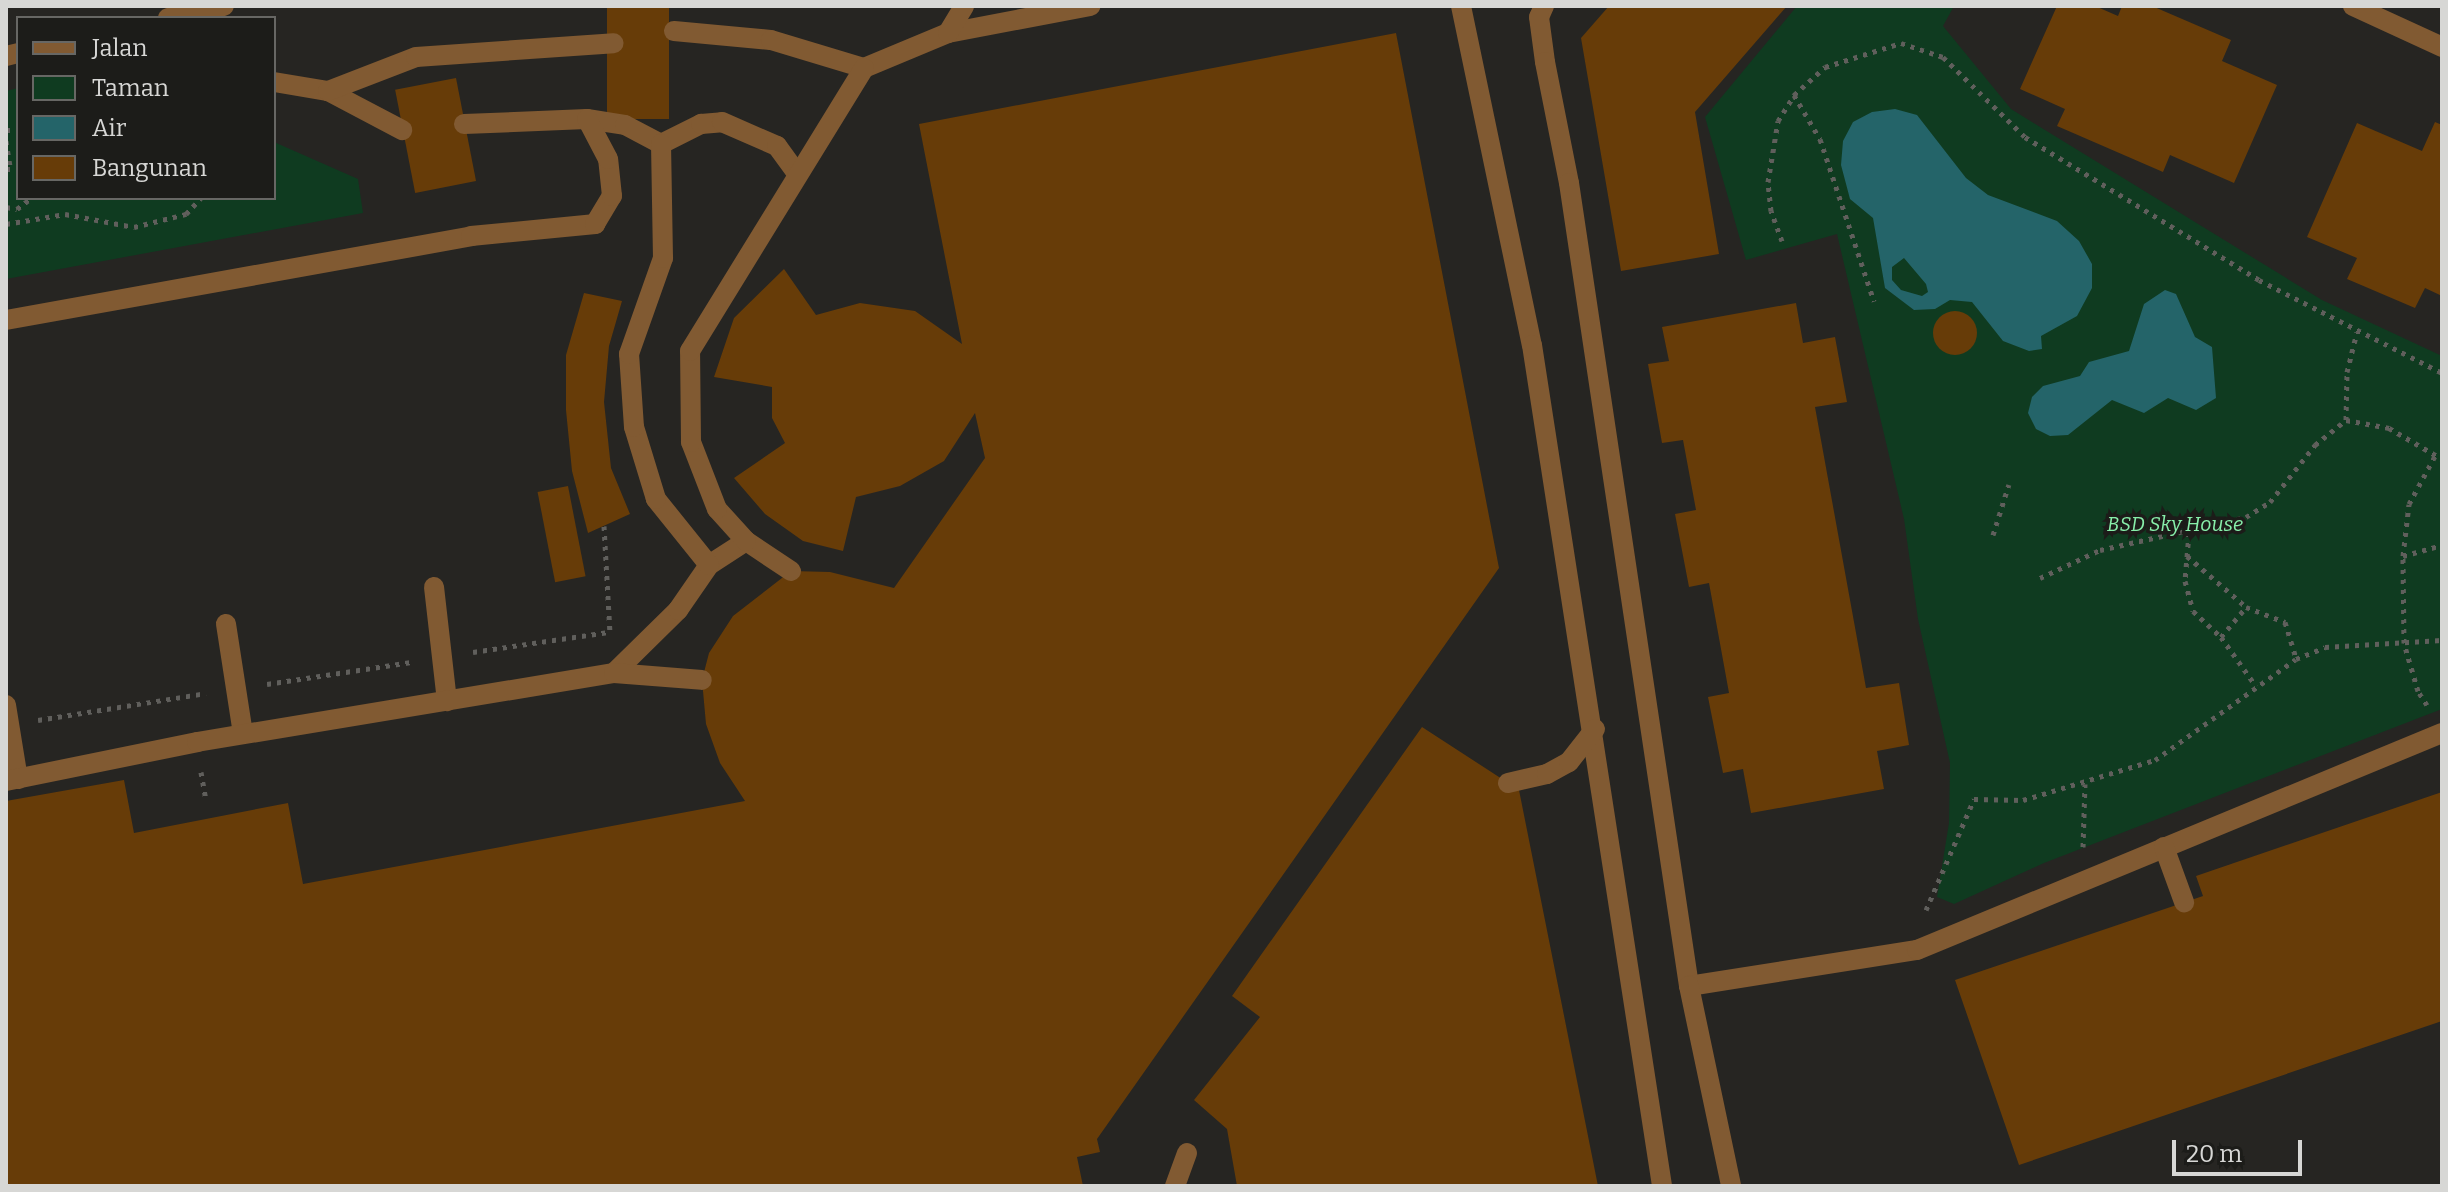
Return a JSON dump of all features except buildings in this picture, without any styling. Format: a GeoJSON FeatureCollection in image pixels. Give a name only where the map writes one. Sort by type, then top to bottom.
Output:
{"type":"FeatureCollection","features":[{"type":"Feature","properties":{"kind":"street"},"geometry":{"type":"LineString","coordinates":[[177,16],[224,6]]}},
{"type":"Feature","properties":{"kind":"street"},"geometry":{"type":"LineString","coordinates":[[948,33],[964,6]]}},
{"type":"Feature","properties":{"kind":"street"},"geometry":{"type":"LineString","coordinates":[[791,571],[746,541],[717,509],[691,442],[690,351],[796,172],[864,68],[948,33],[1090,6]]}},
{"type":"Feature","properties":{"kind":"street"},"geometry":{"type":"LineString","coordinates":[[1461,6],[1532,345],[1595,729],[1662,1186]]}},
{"type":"Feature","properties":{"kind":"street"},"geometry":{"type":"LineString","coordinates":[[1544,6],[1539,17],[1545,62],[1569,183],[1689,986],[1731,1186]]}},
{"type":"Feature","properties":{"kind":"street"},"geometry":{"type":"LineString","coordinates":[[2353,6],[2442,47]]}},
{"type":"Feature","properties":{"kind":"street"},"geometry":{"type":"LineString","coordinates":[[674,31],[771,40],[864,68]]}},
{"type":"Feature","properties":{"kind":"street"},"geometry":{"type":"LineString","coordinates":[[328,91],[416,57],[614,43]]}},
{"type":"Feature","properties":{"kind":"street"},"geometry":{"type":"LineString","coordinates":[[276,82],[328,91],[402,130]]}},
{"type":"Feature","properties":{"kind":"street"},"geometry":{"type":"LineString","coordinates":[[464,124],[587,119],[625,125],[661,144]]}},
{"type":"Feature","properties":{"kind":"street"},"geometry":{"type":"LineString","coordinates":[[6,320],[471,236],[595,224],[612,196],[608,159],[587,119]]}},
{"type":"Feature","properties":{"kind":"street"},"geometry":{"type":"LineString","coordinates":[[661,144],[701,124],[722,122],[777,146],[796,172]]}},
{"type":"Feature","properties":{"kind":"street"},"geometry":{"type":"LineString","coordinates":[[661,144],[663,258],[629,354],[634,427],[656,499],[709,565]]}},
{"type":"Feature","properties":{"kind":"street"},"geometry":{"type":"LineString","coordinates":[[614,673],[678,610],[709,565],[746,541]]}},
{"type":"Feature","properties":{"kind":"street"},"geometry":{"type":"LineString","coordinates":[[434,587],[447,701]]}},
{"type":"Feature","properties":{"kind":"street"},"geometry":{"type":"LineString","coordinates":[[226,624],[243,734]]}},
{"type":"Feature","properties":{"kind":"street"},"geometry":{"type":"LineString","coordinates":[[7,715],[12,780],[243,734],[614,673],[702,680]]}},
{"type":"Feature","properties":{"kind":"street"},"geometry":{"type":"LineString","coordinates":[[1508,783],[1547,774],[1569,762],[1595,729]]}},
{"type":"Feature","properties":{"kind":"street"},"geometry":{"type":"LineString","coordinates":[[1689,986],[1917,950],[2442,733]]}},
{"type":"Feature","properties":{"kind":"street"},"geometry":{"type":"LineString","coordinates":[[2164,847],[2184,902]]}},
{"type":"Feature","properties":{"kind":"street"},"geometry":{"type":"LineString","coordinates":[[1175,1186],[1187,1153]]}},
{"type":"Feature","properties":{"kind":"path"},"geometry":{"type":"LineString","coordinates":[[1782,241],[1771,211],[1769,155],[1778,121],[1794,95],[1825,67],[1864,51],[1901,43],[1943,57],[2025,137],[2259,280],[2442,373]]}},
{"type":"Feature","properties":{"kind":"path"},"geometry":{"type":"LineString","coordinates":[[1794,95],[1820,139],[1874,301]]}},
{"type":"Feature","properties":{"kind":"path"},"geometry":{"type":"LineString","coordinates":[[6,141],[8,168]]}},
{"type":"Feature","properties":{"kind":"path"},"geometry":{"type":"LineString","coordinates":[[6,207],[17,209],[28,200]]}},
{"type":"Feature","properties":{"kind":"path"},"geometry":{"type":"LineString","coordinates":[[6,224],[86,214],[107,224],[134,227],[186,214],[199,200]]}},
{"type":"Feature","properties":{"kind":"path"},"geometry":{"type":"LineString","coordinates":[[17,209],[19,221]]}},
{"type":"Feature","properties":{"kind":"path"},"geometry":{"type":"LineString","coordinates":[[2346,420],[2347,372],[2357,332]]}},
{"type":"Feature","properties":{"kind":"path"},"geometry":{"type":"LineString","coordinates":[[2040,578],[2100,550],[2189,533],[2246,517],[2270,502],[2315,445],[2346,420],[2389,428],[2442,459]]}},
{"type":"Feature","properties":{"kind":"path"},"geometry":{"type":"LineString","coordinates":[[2434,713],[2418,691],[2404,643],[2403,556],[2409,504],[2436,454]]}},
{"type":"Feature","properties":{"kind":"path"},"geometry":{"type":"LineString","coordinates":[[1993,535],[2009,484]]}},
{"type":"Feature","properties":{"kind":"path"},"geometry":{"type":"LineString","coordinates":[[604,526],[614,673]]}},
{"type":"Feature","properties":{"kind":"path"},"geometry":{"type":"LineString","coordinates":[[2189,533],[2185,581],[2193,611],[2221,637],[2256,686]]}},
{"type":"Feature","properties":{"kind":"path"},"geometry":{"type":"LineString","coordinates":[[2403,556],[2442,545]]}},
{"type":"Feature","properties":{"kind":"path"},"geometry":{"type":"LineString","coordinates":[[2187,556],[2246,607],[2285,622],[2296,659]]}},
{"type":"Feature","properties":{"kind":"path"},"geometry":{"type":"LineString","coordinates":[[2221,637],[2246,607]]}},
{"type":"Feature","properties":{"kind":"path"},"geometry":{"type":"LineString","coordinates":[[7,715],[236,689],[610,632]]}},
{"type":"Feature","properties":{"kind":"path"},"geometry":{"type":"LineString","coordinates":[[1917,950],[1929,895],[1974,799],[2023,800],[2085,784],[2155,760],[2296,659],[2349,642],[2442,640]]}},
{"type":"Feature","properties":{"kind":"path"},"geometry":{"type":"LineString","coordinates":[[2082,882],[2085,784]]}},
{"type":"Feature","properties":{"kind":"green space","name":"BSD Sky House"},"geometry":{"type":"Polygon","coordinates":[[[1797,6],[1954,6],[1943,26],[2011,109],[2322,300],[2442,356],[2442,709],[2044,863],[1954,904],[1937,897],[1949,823],[1950,763],[1918,619],[1904,519],[1837,234],[1746,260],[1705,117],[1797,6]]]}},
{"type":"Feature","properties":{"kind":"green space"},"geometry":{"type":"Polygon","coordinates":[[[16,88],[16,200],[276,200],[276,143],[358,179],[363,213],[6,279],[6,91],[16,88]]]}},
{"type":"Feature","properties":{"kind":"water"},"geometry":{"type":"Polygon","coordinates":[[[1895,109],[1917,115],[1966,178],[1988,195],[2057,221],[2079,241],[2092,264],[2092,288],[2077,316],[2041,336],[2042,349],[2029,351],[2003,341],[1972,302],[1950,300],[1935,309],[1914,310],[1885,288],[1873,218],[1850,199],[1841,165],[1843,141],[1853,122],[1872,112],[1895,109]],[[1904,258],[1892,267],[1892,280],[1901,290],[1922,296],[1928,292],[1926,284],[1904,258]]]}},
{"type":"Feature","properties":{"kind":"water"},"geometry":{"type":"Polygon","coordinates":[[[2165,290],[2176,294],[2195,337],[2212,347],[2216,398],[2196,410],[2168,398],[2144,413],[2112,400],[2068,435],[2050,436],[2036,429],[2028,413],[2032,397],[2043,386],[2080,376],[2089,362],[2129,351],[2144,304],[2165,290]]]}}]}
